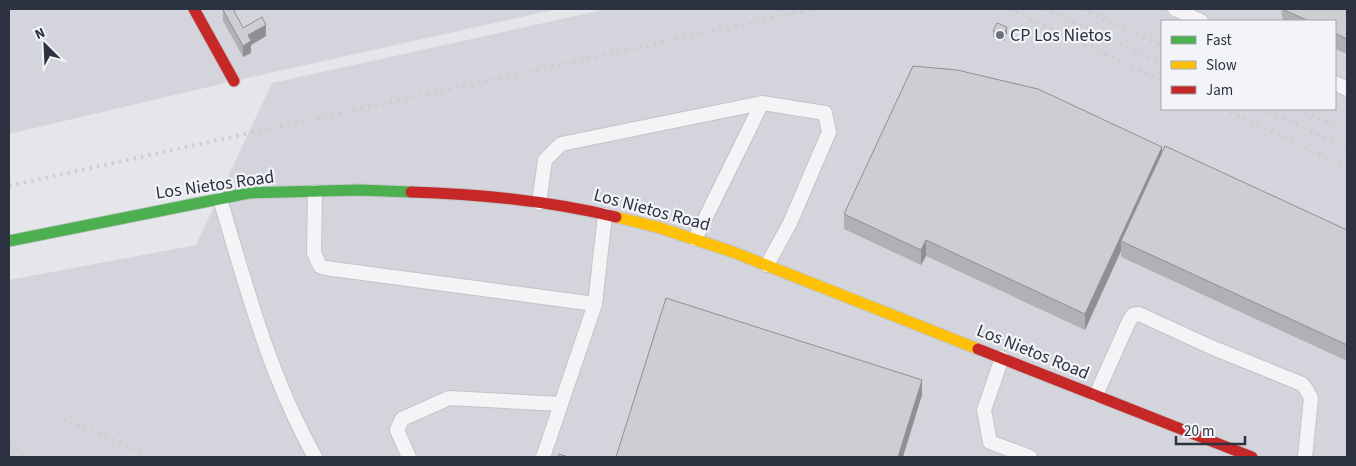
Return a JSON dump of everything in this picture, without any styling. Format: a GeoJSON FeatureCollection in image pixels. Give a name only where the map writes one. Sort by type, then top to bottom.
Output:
{"type":"FeatureCollection","features":[{"type":"Feature","properties":{"kind":"street"},"geometry":{"type":"LineString","coordinates":[[194,9],[234,81]]}},
{"type":"Feature","properties":{"kind":"street","name":"Los Nietos Road"},"geometry":{"type":"LineString","coordinates":[[9,241],[143,212],[249,194],[358,190],[471,194],[582,209],[657,227],[733,252],[1252,457]]}},
{"type":"Feature","properties":{"kind":"lane"},"geometry":{"type":"LineString","coordinates":[[1175,9],[1199,20]]}},
{"type":"Feature","properties":{"kind":"lane"},"geometry":{"type":"LineString","coordinates":[[695,239],[762,103]]}},
{"type":"Feature","properties":{"kind":"lane"},"geometry":{"type":"LineString","coordinates":[[539,203],[545,160],[561,144],[762,103],[825,113],[829,132],[790,223],[768,265]]}},
{"type":"Feature","properties":{"kind":"lane"},"geometry":{"type":"LineString","coordinates":[[315,192],[314,253],[320,266],[595,304]]}},
{"type":"Feature","properties":{"kind":"lane"},"geometry":{"type":"LineString","coordinates":[[220,199],[267,353],[299,429],[315,457]]}},
{"type":"Feature","properties":{"kind":"lane"},"geometry":{"type":"LineString","coordinates":[[543,457],[595,304],[606,215]]}},
{"type":"Feature","properties":{"kind":"lane"},"geometry":{"type":"LineString","coordinates":[[1096,395],[1129,321],[1133,315],[1140,314],[1212,347],[1302,384],[1311,398],[1305,457]]}},
{"type":"Feature","properties":{"kind":"lane"},"geometry":{"type":"LineString","coordinates":[[1002,358],[984,410],[990,442],[1030,457]]}},
{"type":"Feature","properties":{"kind":"lane"},"geometry":{"type":"LineString","coordinates":[[409,457],[397,430],[402,419],[449,398],[560,404]]}},
{"type":"Feature","properties":{"kind":"shaded area"},"geometry":{"type":"Polygon","coordinates":[[[9,9],[557,9],[234,81],[9,134],[9,9]]]}},
{"type":"Feature","properties":{"kind":"shaded area"},"geometry":{"type":"Polygon","coordinates":[[[607,9],[1347,9],[1347,457],[9,457],[9,280],[196,245],[272,83],[607,9]]]}},
{"type":"Feature","properties":{"kind":"building"},"geometry":{"type":"Polygon","coordinates":[[[233,9],[243,28],[262,17],[266,25],[248,35],[251,41],[243,46],[223,10],[233,9]]]}},
{"type":"Feature","properties":{"kind":"building"},"geometry":{"type":"Polygon","coordinates":[[[1347,9],[1347,39],[1336,34],[1336,20],[1307,20],[1284,10],[1347,9]]]}},
{"type":"Feature","properties":{"kind":"building"},"geometry":{"type":"Polygon","coordinates":[[[997,23],[1007,27],[1004,35],[993,31],[997,23]]]}},
{"type":"Feature","properties":{"kind":"building"},"geometry":{"type":"Polygon","coordinates":[[[913,66],[957,70],[1038,89],[1162,147],[1085,314],[926,240],[921,250],[844,214],[913,66]]]}},
{"type":"Feature","properties":{"kind":"building"},"geometry":{"type":"Polygon","coordinates":[[[1165,146],[1347,230],[1347,345],[1121,241],[1165,146]]]}},
{"type":"Feature","properties":{"kind":"building"},"geometry":{"type":"Polygon","coordinates":[[[666,298],[922,380],[898,457],[616,457],[666,298]]]}},
{"type":"Feature","properties":{"kind":"railway"},"geometry":{"type":"LineString","coordinates":[[9,186],[813,9]]}},
{"type":"Feature","properties":{"kind":"railway"},"geometry":{"type":"LineString","coordinates":[[1009,9],[1161,81]]}},
{"type":"Feature","properties":{"kind":"railway"},"geometry":{"type":"LineString","coordinates":[[1045,9],[1161,63]]}},
{"type":"Feature","properties":{"kind":"railway"},"geometry":{"type":"LineString","coordinates":[[1082,9],[1161,46]]}},
{"type":"Feature","properties":{"kind":"railway"},"geometry":{"type":"LineString","coordinates":[[1225,110],[1347,167]]}},
{"type":"Feature","properties":{"kind":"railway"},"geometry":{"type":"LineString","coordinates":[[1264,110],[1347,148]]}},
{"type":"Feature","properties":{"kind":"railway"},"geometry":{"type":"LineString","coordinates":[[1300,110],[1347,131]]}},
{"type":"Feature","properties":{"kind":"railway"},"geometry":{"type":"LineString","coordinates":[[63,420],[119,442],[150,457]]}},
{"type":"Feature","properties":{"kind":"railway"},"geometry":{"type":"LineString","coordinates":[[9,444],[26,457]]}},
{"type":"Feature","properties":{"kind":"traffic: fast"},"geometry":{"type":"LineString","coordinates":[[9,241],[249,193],[359,190],[411,192]]}},
{"type":"Feature","properties":{"kind":"traffic: slow"},"geometry":{"type":"LineString","coordinates":[[616,217],[657,227],[733,252],[978,349]]}},
{"type":"Feature","properties":{"kind":"traffic: jam"},"geometry":{"type":"LineString","coordinates":[[194,9],[234,81]]}},
{"type":"Feature","properties":{"kind":"traffic: jam"},"geometry":{"type":"LineString","coordinates":[[411,192],[463,194],[514,199],[591,211],[616,217]]}},
{"type":"Feature","properties":{"kind":"traffic: jam"},"geometry":{"type":"LineString","coordinates":[[978,349],[1252,457]]}},
{"type":"Feature","properties":{"kind":"place","name":"CP Los Nietos"},"geometry":{"type":"Point","coordinates":[1000,35]}}]}
